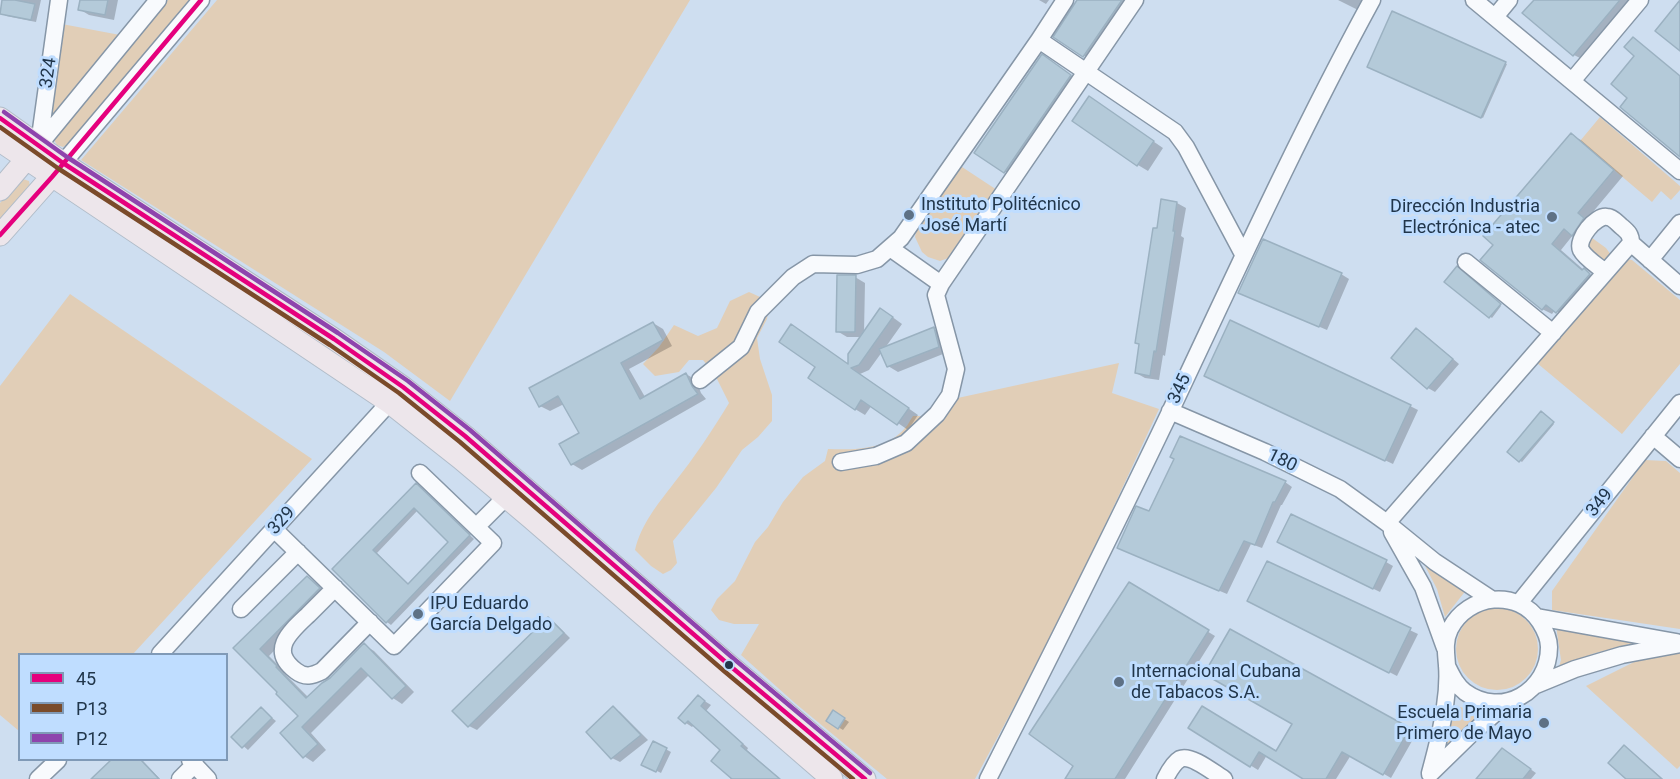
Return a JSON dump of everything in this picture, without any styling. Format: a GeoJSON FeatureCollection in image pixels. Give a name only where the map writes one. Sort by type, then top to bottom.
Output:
{"type":"FeatureCollection","features":[{"type":"Feature","properties":{"kind":"main road"},"geometry":{"type":"LineString","coordinates":[[0,118],[33,152],[58,170],[397,395],[465,436],[729,665],[865,779]]}},
{"type":"Feature","properties":{"kind":"main road"},"geometry":{"type":"LineString","coordinates":[[0,141],[33,152]]}},
{"type":"Feature","properties":{"kind":"main road"},"geometry":{"type":"LineString","coordinates":[[0,190],[33,152]]}},
{"type":"Feature","properties":{"kind":"main road"},"geometry":{"type":"LineString","coordinates":[[0,236],[58,170]]}},
{"type":"Feature","properties":{"kind":"main road"},"geometry":{"type":"LineString","coordinates":[[397,395],[506,497],[832,779]]}},
{"type":"Feature","properties":{"kind":"street","name":"324"},"geometry":{"type":"LineString","coordinates":[[33,152],[59,0]]}},
{"type":"Feature","properties":{"kind":"street"},"geometry":{"type":"LineString","coordinates":[[33,152],[158,0]]}},
{"type":"Feature","properties":{"kind":"street"},"geometry":{"type":"LineString","coordinates":[[58,170],[201,0]]}},
{"type":"Feature","properties":{"kind":"street"},"geometry":{"type":"LineString","coordinates":[[700,380],[741,347],[758,312],[793,277],[813,264],[857,265],[877,259],[890,248],[909,228],[1065,0]]}},
{"type":"Feature","properties":{"kind":"street"},"geometry":{"type":"LineString","coordinates":[[840,462],[876,456],[906,443],[937,414],[950,395],[956,369],[936,295],[941,284],[1135,0]]}},
{"type":"Feature","properties":{"kind":"street","name":"345"},"geometry":{"type":"LineString","coordinates":[[988,779],[1058,642],[1243,254],[1372,0]]}},
{"type":"Feature","properties":{"kind":"street"},"geometry":{"type":"LineString","coordinates":[[1474,0],[1680,171]]}},
{"type":"Feature","properties":{"kind":"street"},"geometry":{"type":"LineString","coordinates":[[1495,17],[1509,0]]}},
{"type":"Feature","properties":{"kind":"street"},"geometry":{"type":"LineString","coordinates":[[1572,81],[1640,0]]}},
{"type":"Feature","properties":{"kind":"street"},"geometry":{"type":"LineString","coordinates":[[1039,40],[1175,132],[1186,147],[1243,254]]}},
{"type":"Feature","properties":{"kind":"street"},"geometry":{"type":"LineString","coordinates":[[1605,272],[1582,252],[1579,243],[1596,220],[1606,216],[1612,218],[1629,233],[1631,243],[1680,286]]}},
{"type":"Feature","properties":{"kind":"street"},"geometry":{"type":"LineString","coordinates":[[1650,260],[1680,224]]}},
{"type":"Feature","properties":{"kind":"street"},"geometry":{"type":"LineString","coordinates":[[1387,523],[1631,243]]}},
{"type":"Feature","properties":{"kind":"street"},"geometry":{"type":"LineString","coordinates":[[890,248],[941,284]]}},
{"type":"Feature","properties":{"kind":"street"},"geometry":{"type":"LineString","coordinates":[[1466,262],[1552,333]]}},
{"type":"Feature","properties":{"kind":"street","name":"329"},"geometry":{"type":"LineString","coordinates":[[161,653],[397,395]]}},
{"type":"Feature","properties":{"kind":"street","name":"349"},"geometry":{"type":"LineString","coordinates":[[1519,603],[1680,403]]}},
{"type":"Feature","properties":{"kind":"street","name":"180"},"geometry":{"type":"LineString","coordinates":[[1170,411],[1265,452],[1340,489],[1435,562],[1491,599]]}},
{"type":"Feature","properties":{"kind":"street"},"geometry":{"type":"LineString","coordinates":[[1653,436],[1680,459]]}},
{"type":"Feature","properties":{"kind":"street"},"geometry":{"type":"LineString","coordinates":[[275,530],[394,646],[494,543],[420,472]]}},
{"type":"Feature","properties":{"kind":"street"},"geometry":{"type":"LineString","coordinates":[[477,526],[506,497]]}},
{"type":"Feature","properties":{"kind":"street","name":"180"},"geometry":{"type":"LineString","coordinates":[[1387,523],[1422,587],[1445,648]]}},
{"type":"Feature","properties":{"kind":"street"},"geometry":{"type":"LineString","coordinates":[[241,609],[298,552]]}},
{"type":"Feature","properties":{"kind":"street"},"geometry":{"type":"LineString","coordinates":[[335,588],[287,635],[282,646],[284,657],[289,665],[298,673],[306,676],[322,671],[370,622]]}},
{"type":"Feature","properties":{"kind":"street"},"geometry":{"type":"LineString","coordinates":[[1428,776],[1446,705],[1445,648],[1449,630],[1459,615],[1474,604],[1491,599],[1506,599],[1519,603],[1537,616],[1545,629],[1549,644],[1549,659],[1536,686]]}},
{"type":"Feature","properties":{"kind":"street"},"geometry":{"type":"LineString","coordinates":[[1537,616],[1680,643]]}},
{"type":"Feature","properties":{"kind":"street"},"geometry":{"type":"LineString","coordinates":[[1447,666],[1454,680],[1464,691],[1478,699],[1492,703],[1508,702],[1523,696],[1536,686],[1575,669],[1622,655],[1680,643]]}},
{"type":"Feature","properties":{"kind":"street"},"geometry":{"type":"LineString","coordinates":[[1428,776],[1508,702]]}},
{"type":"Feature","properties":{"kind":"street"},"geometry":{"type":"LineString","coordinates":[[1165,779],[1174,763],[1185,758],[1193,760],[1224,779]]}},
{"type":"Feature","properties":{"kind":"street"},"geometry":{"type":"LineString","coordinates":[[38,779],[56,761]]}},
{"type":"Feature","properties":{"kind":"street"},"geometry":{"type":"LineString","coordinates":[[180,779],[193,762],[208,779]]}},
{"type":"Feature","properties":{"kind":"shaded area"},"geometry":{"type":"Polygon","coordinates":[[[168,0],[191,0],[68,144],[63,147],[57,145],[54,140],[55,134],[168,0]]]}},
{"type":"Feature","properties":{"kind":"shaded area"},"geometry":{"type":"Polygon","coordinates":[[[217,0],[690,0],[450,401],[384,352],[81,160],[217,0]]]}},
{"type":"Feature","properties":{"kind":"shaded area"},"geometry":{"type":"Polygon","coordinates":[[[62,24],[120,35],[52,115],[62,24]]]}},
{"type":"Feature","properties":{"kind":"shaded area"},"geometry":{"type":"Polygon","coordinates":[[[1600,117],[1680,186],[1680,190],[1671,200],[1661,191],[1652,202],[1580,141],[1600,117]]]}},
{"type":"Feature","properties":{"kind":"shaded area"},"geometry":{"type":"Polygon","coordinates":[[[959,165],[997,190],[951,257],[940,261],[922,252],[915,237],[917,227],[959,165]]]}},
{"type":"Feature","properties":{"kind":"shaded area"},"geometry":{"type":"Polygon","coordinates":[[[23,179],[29,181],[30,186],[0,225],[0,203],[18,181],[23,179]]]}},
{"type":"Feature","properties":{"kind":"shaded area"},"geometry":{"type":"Polygon","coordinates":[[[1588,235],[1606,248],[1611,255],[1607,259],[1594,259],[1584,241],[1588,235]]]}},
{"type":"Feature","properties":{"kind":"shaded area"},"geometry":{"type":"Polygon","coordinates":[[[1626,259],[1632,260],[1680,300],[1680,364],[1622,434],[1537,363],[1626,259]]]}},
{"type":"Feature","properties":{"kind":"shaded area"},"geometry":{"type":"Polygon","coordinates":[[[749,292],[769,301],[767,319],[757,338],[760,359],[772,395],[772,421],[742,450],[716,488],[673,541],[677,563],[663,574],[635,550],[641,532],[729,403],[715,375],[703,360],[689,360],[679,372],[655,376],[643,364],[659,347],[674,325],[698,336],[717,328],[730,301],[749,292]]]}},
{"type":"Feature","properties":{"kind":"shaded area"},"geometry":{"type":"Polygon","coordinates":[[[70,294],[312,459],[134,653],[18,653],[18,730],[0,715],[0,386],[70,294]]]}},
{"type":"Feature","properties":{"kind":"shaded area"},"geometry":{"type":"Polygon","coordinates":[[[1119,363],[1112,393],[1159,409],[1061,620],[975,779],[887,779],[741,655],[759,624],[734,624],[719,620],[711,610],[717,599],[735,581],[755,542],[768,527],[783,502],[803,477],[825,461],[828,449],[859,449],[880,445],[898,435],[913,416],[943,416],[953,399],[1119,363]]]}},
{"type":"Feature","properties":{"kind":"shaded area"},"geometry":{"type":"Polygon","coordinates":[[[1645,460],[1666,461],[1680,473],[1680,629],[1552,610],[1552,591],[1645,460]]]}},
{"type":"Feature","properties":{"kind":"shaded area"},"geometry":{"type":"Polygon","coordinates":[[[1421,558],[1467,589],[1445,617],[1437,589],[1421,558]]]}},
{"type":"Feature","properties":{"kind":"shaded area"},"geometry":{"type":"Polygon","coordinates":[[[1497,608],[1513,611],[1526,620],[1535,633],[1538,649],[1535,665],[1526,678],[1513,687],[1497,690],[1481,687],[1468,678],[1459,665],[1456,649],[1459,633],[1468,620],[1481,611],[1497,608]]]}},
{"type":"Feature","properties":{"kind":"shaded area"},"geometry":{"type":"Polygon","coordinates":[[[1556,626],[1645,640],[1592,654],[1558,670],[1561,660],[1556,626]]]}},
{"type":"Feature","properties":{"kind":"shaded area"},"geometry":{"type":"Polygon","coordinates":[[[1680,653],[1680,766],[1677,769],[1586,686],[1636,661],[1680,653]]]}},
{"type":"Feature","properties":{"kind":"shaded area"},"geometry":{"type":"Polygon","coordinates":[[[1454,706],[1488,712],[1442,753],[1454,706]]]}},
{"type":"Feature","properties":{"kind":"building"},"geometry":{"type":"Polygon","coordinates":[[[2,0],[35,4],[31,20],[0,14],[2,0]]]}},
{"type":"Feature","properties":{"kind":"building"},"geometry":{"type":"Polygon","coordinates":[[[80,0],[108,0],[105,15],[78,10],[80,0]]]}},
{"type":"Feature","properties":{"kind":"building"},"geometry":{"type":"Polygon","coordinates":[[[1077,0],[1122,0],[1083,57],[1053,37],[1077,0]]]}},
{"type":"Feature","properties":{"kind":"building"},"geometry":{"type":"Polygon","coordinates":[[[1534,0],[1620,0],[1573,56],[1522,13],[1534,0]]]}},
{"type":"Feature","properties":{"kind":"building"},"geometry":{"type":"Polygon","coordinates":[[[1680,0],[1680,51],[1655,31],[1680,0]]]}},
{"type":"Feature","properties":{"kind":"building"},"geometry":{"type":"Polygon","coordinates":[[[1392,11],[1506,62],[1481,118],[1367,67],[1392,11]]]}},
{"type":"Feature","properties":{"kind":"building"},"geometry":{"type":"Polygon","coordinates":[[[1633,37],[1680,76],[1680,157],[1620,107],[1627,98],[1611,84],[1634,56],[1624,47],[1633,37]]]}},
{"type":"Feature","properties":{"kind":"building"},"geometry":{"type":"Polygon","coordinates":[[[1042,54],[1071,75],[1004,173],[974,153],[1042,54]]]}},
{"type":"Feature","properties":{"kind":"building"},"geometry":{"type":"Polygon","coordinates":[[[1089,96],[1154,141],[1137,166],[1072,121],[1089,96]]]}},
{"type":"Feature","properties":{"kind":"building","name":"Dirección Industria Electrónica - atec"},"geometry":{"type":"Polygon","coordinates":[[[1571,133],[1614,170],[1578,213],[1584,218],[1572,236],[1564,229],[1552,244],[1582,270],[1584,268],[1590,274],[1556,313],[1546,305],[1542,310],[1480,260],[1493,245],[1483,236],[1571,133]]]}},
{"type":"Feature","properties":{"kind":"building"},"geometry":{"type":"Polygon","coordinates":[[[1161,199],[1177,202],[1173,231],[1175,231],[1156,352],[1154,351],[1150,376],[1135,373],[1139,344],[1135,343],[1153,228],[1157,228],[1161,199]]]}},
{"type":"Feature","properties":{"kind":"building"},"geometry":{"type":"Polygon","coordinates":[[[1263,239],[1342,273],[1319,327],[1238,293],[1263,239]]]}},
{"type":"Feature","properties":{"kind":"building"},"geometry":{"type":"Polygon","coordinates":[[[1457,266],[1501,304],[1489,318],[1444,282],[1457,266]]]}},
{"type":"Feature","properties":{"kind":"building"},"geometry":{"type":"Polygon","coordinates":[[[837,275],[856,275],[855,332],[836,332],[837,275]]]}},
{"type":"Feature","properties":{"kind":"building"},"geometry":{"type":"Polygon","coordinates":[[[880,308],[893,317],[859,365],[851,368],[909,408],[897,425],[861,400],[855,410],[808,378],[815,367],[779,342],[791,324],[848,364],[848,354],[880,308]]]}},
{"type":"Feature","properties":{"kind":"building"},"geometry":{"type":"Polygon","coordinates":[[[1230,320],[1411,405],[1385,461],[1204,376],[1230,320]]]}},
{"type":"Feature","properties":{"kind":"building"},"geometry":{"type":"Polygon","coordinates":[[[653,322],[663,340],[621,363],[640,399],[686,373],[698,394],[571,465],[559,444],[579,433],[558,396],[539,407],[529,388],[653,322]]]}},
{"type":"Feature","properties":{"kind":"building"},"geometry":{"type":"Polygon","coordinates":[[[934,327],[939,347],[887,367],[879,349],[934,327]]]}},
{"type":"Feature","properties":{"kind":"building"},"geometry":{"type":"Polygon","coordinates":[[[1416,328],[1453,359],[1427,389],[1391,358],[1416,328]]]}},
{"type":"Feature","properties":{"kind":"building"},"geometry":{"type":"Polygon","coordinates":[[[1541,411],[1554,422],[1519,462],[1507,452],[1541,411]]]}},
{"type":"Feature","properties":{"kind":"building"},"geometry":{"type":"Polygon","coordinates":[[[1180,436],[1286,481],[1273,502],[1255,545],[1244,541],[1219,591],[1117,548],[1136,506],[1149,511],[1174,459],[1170,457],[1180,436]]]}},
{"type":"Feature","properties":{"kind":"building"},"geometry":{"type":"Polygon","coordinates":[[[416,483],[470,535],[386,623],[332,569],[416,483]],[[414,508],[373,550],[408,584],[448,542],[414,508]]]}},
{"type":"Feature","properties":{"kind":"building"},"geometry":{"type":"Polygon","coordinates":[[[1291,514],[1387,560],[1373,589],[1277,542],[1291,514]]]}},
{"type":"Feature","properties":{"kind":"building"},"geometry":{"type":"Polygon","coordinates":[[[1267,561],[1411,628],[1389,673],[1247,601],[1267,561]]]}},
{"type":"Feature","properties":{"kind":"building"},"geometry":{"type":"Polygon","coordinates":[[[307,576],[320,588],[260,649],[276,667],[306,698],[330,678],[364,643],[406,686],[392,699],[361,668],[302,727],[318,744],[303,758],[280,733],[298,716],[233,648],[307,576]]]}},
{"type":"Feature","properties":{"kind":"building","name":"Internacional Cubana de Tabacos S.A."},"geometry":{"type":"Polygon","coordinates":[[[1129,582],[1209,630],[1115,779],[1065,779],[1073,766],[1029,734],[1129,582]]]}},
{"type":"Feature","properties":{"kind":"building"},"geometry":{"type":"Polygon","coordinates":[[[548,617],[564,633],[468,727],[452,711],[548,617]]]}},
{"type":"Feature","properties":{"kind":"building"},"geometry":{"type":"Polygon","coordinates":[[[1230,629],[1410,728],[1383,775],[1342,752],[1326,779],[1303,779],[1259,752],[1250,767],[1188,728],[1202,706],[1276,751],[1292,724],[1204,674],[1230,629]]]}},
{"type":"Feature","properties":{"kind":"building"},"geometry":{"type":"Polygon","coordinates":[[[698,695],[705,701],[701,706],[743,744],[741,746],[780,779],[732,779],[711,761],[720,750],[688,721],[685,724],[678,718],[698,695]]]}},
{"type":"Feature","properties":{"kind":"building"},"geometry":{"type":"Polygon","coordinates":[[[613,706],[641,735],[611,759],[586,732],[613,706]]]}},
{"type":"Feature","properties":{"kind":"building"},"geometry":{"type":"Polygon","coordinates":[[[261,707],[272,718],[242,748],[231,737],[261,707]]]}},
{"type":"Feature","properties":{"kind":"building"},"geometry":{"type":"Polygon","coordinates":[[[833,710],[845,718],[838,729],[826,721],[833,710]]]}},
{"type":"Feature","properties":{"kind":"building"},"geometry":{"type":"Polygon","coordinates":[[[653,741],[667,748],[656,772],[641,765],[653,741]]]}},
{"type":"Feature","properties":{"kind":"building"},"geometry":{"type":"Polygon","coordinates":[[[1624,745],[1662,779],[1626,779],[1608,763],[1624,745]]]}},
{"type":"Feature","properties":{"kind":"building"},"geometry":{"type":"Polygon","coordinates":[[[1502,748],[1531,769],[1523,779],[1476,779],[1502,748]]]}},
{"type":"Feature","properties":{"kind":"building"},"geometry":{"type":"Polygon","coordinates":[[[110,761],[142,761],[159,779],[91,779],[110,761]]]}},
{"type":"Feature","properties":{"kind":"transit line","name":"45"},"geometry":{"type":"LineString","coordinates":[[0,235],[52,177],[201,0]]}},
{"type":"Feature","properties":{"kind":"transit line","name":"P12"},"geometry":{"type":"LineString","coordinates":[[4,112],[67,157],[408,381],[470,430],[734,659],[870,773]]}},
{"type":"Feature","properties":{"kind":"transit line","name":"45"},"geometry":{"type":"LineString","coordinates":[[0,118],[63,163],[334,339],[403,387],[465,436],[729,665],[865,779]]}},
{"type":"Feature","properties":{"kind":"transit line","name":"P13"},"geometry":{"type":"LineString","coordinates":[[0,127],[59,169],[330,345],[399,393],[460,442],[724,671],[853,779]]}},
{"type":"Feature","properties":{"kind":"place","name":"Instituto Politécnico José Martí"},"geometry":{"type":"Point","coordinates":[909,215]}},
{"type":"Feature","properties":{"kind":"place","name":"Dirección Industria Electrónica - atec"},"geometry":{"type":"Point","coordinates":[1552,217]}},
{"type":"Feature","properties":{"kind":"place","name":"IPU Eduardo García Delgado"},"geometry":{"type":"Point","coordinates":[418,614]}},
{"type":"Feature","properties":{"kind":"place","name":"Internacional Cubana de Tabacos S.A."},"geometry":{"type":"Point","coordinates":[1119,682]}},
{"type":"Feature","properties":{"kind":"place","name":"Escuela Primaria Primero de Mayo"},"geometry":{"type":"Point","coordinates":[1544,723]}}]}
